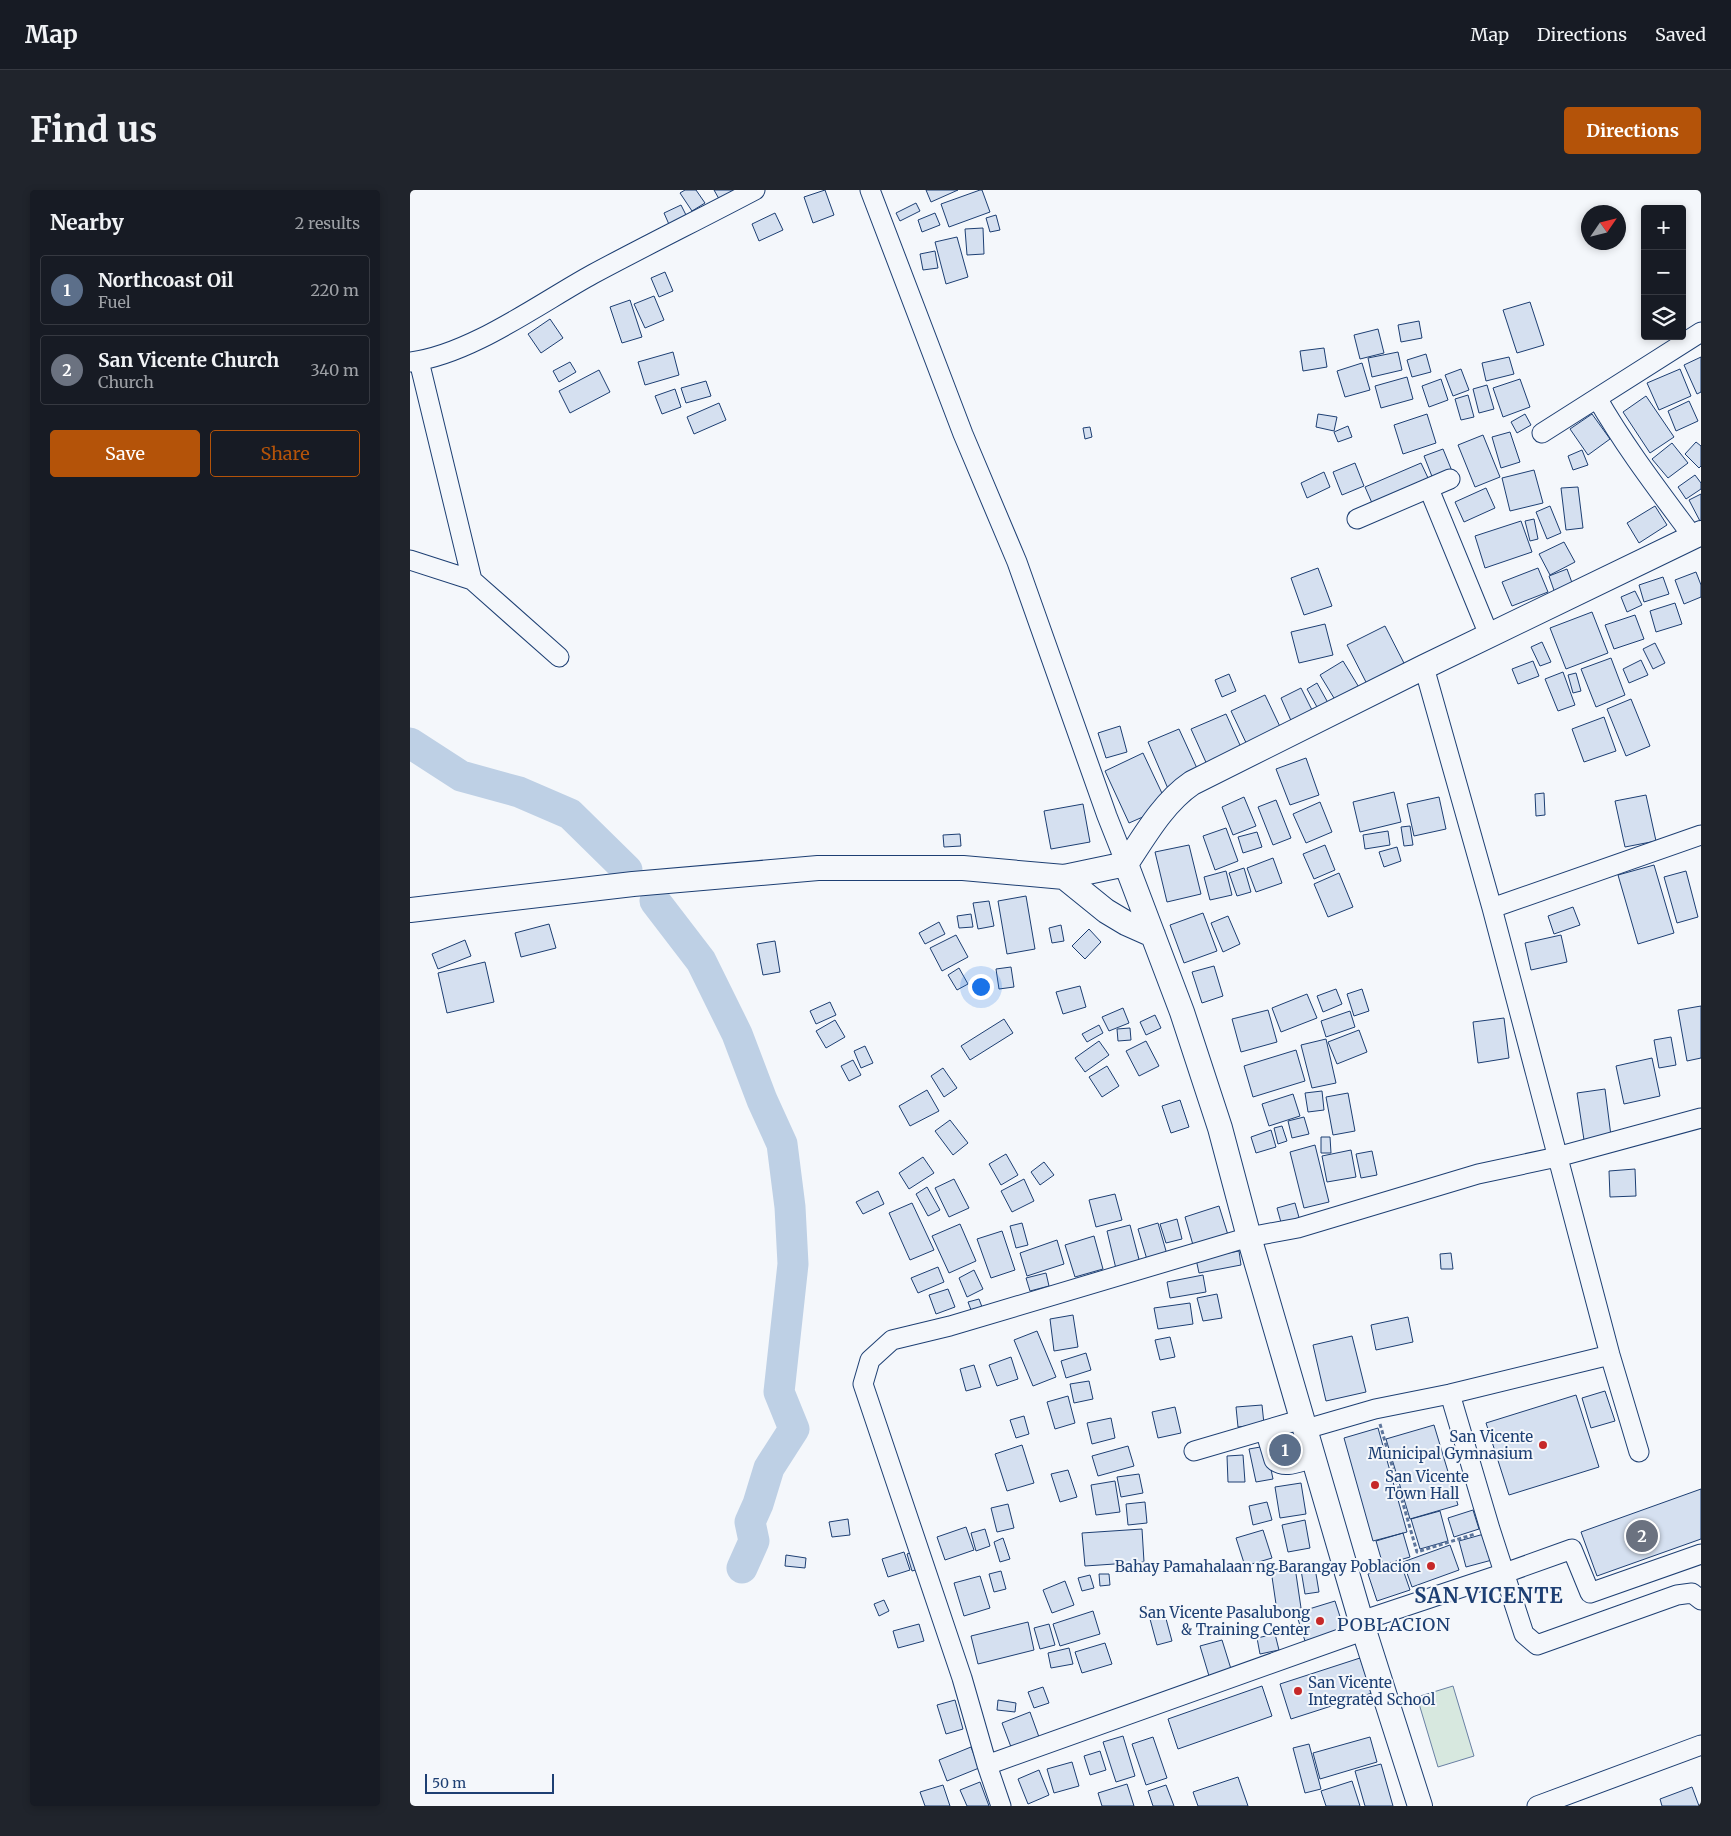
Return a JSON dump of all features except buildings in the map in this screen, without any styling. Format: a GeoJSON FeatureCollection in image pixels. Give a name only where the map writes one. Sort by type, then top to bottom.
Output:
{"type":"FeatureCollection","features":[{"type":"Feature","properties":{"kind":"main road"},"geometry":{"type":"LineString","coordinates":[[410,910],[633,884],[818,868],[964,868],[1064,877],[1126,864],[1152,825],[1183,789],[1192,783],[1424,666],[1697,535]]}},
{"type":"Feature","properties":{"kind":"main road"},"geometry":{"type":"LineString","coordinates":[[1126,864],[1182,1012],[1220,1128],[1249,1237],[1363,1626],[1420,1806]]}},
{"type":"Feature","properties":{"kind":"main road"},"geometry":{"type":"LineString","coordinates":[[1064,877],[1106,911],[1126,923],[1153,935]]}},
{"type":"Feature","properties":{"kind":"street"},"geometry":{"type":"LineString","coordinates":[[472,580],[415,362],[441,355],[481,338],[594,273],[755,190]]}},
{"type":"Feature","properties":{"kind":"street"},"geometry":{"type":"LineString","coordinates":[[870,190],[964,434],[1017,562],[1107,816],[1126,864]]}},
{"type":"Feature","properties":{"kind":"street"},"geometry":{"type":"LineString","coordinates":[[1542,433],[1701,332]]}},
{"type":"Feature","properties":{"kind":"street"},"geometry":{"type":"LineString","coordinates":[[1597,398],[1616,432],[1647,476],[1697,535]]}},
{"type":"Feature","properties":{"kind":"street"},"geometry":{"type":"LineString","coordinates":[[1357,519],[1450,479]]}},
{"type":"Feature","properties":{"kind":"street"},"geometry":{"type":"LineString","coordinates":[[1428,489],[1489,635]]}},
{"type":"Feature","properties":{"kind":"street"},"geometry":{"type":"LineString","coordinates":[[410,560],[472,580],[560,657]]}},
{"type":"Feature","properties":{"kind":"street"},"geometry":{"type":"LineString","coordinates":[[1424,666],[1492,908],[1610,1355],[1639,1452]]}},
{"type":"Feature","properties":{"kind":"street"},"geometry":{"type":"LineString","coordinates":[[1492,908],[1701,835]]}},
{"type":"Feature","properties":{"kind":"street"},"geometry":{"type":"LineString","coordinates":[[1001,1806],[986,1765],[962,1678],[863,1384],[870,1360],[892,1340],[950,1326],[1249,1237],[1298,1228],[1478,1174],[1557,1156],[1701,1118]]}},
{"type":"Feature","properties":{"kind":"street"},"geometry":{"type":"LineString","coordinates":[[1194,1451],[1265,1430],[1304,1424],[1450,1394],[1610,1355]]}},
{"type":"Feature","properties":{"kind":"street"},"geometry":{"type":"LineString","coordinates":[[1450,1394],[1490,1529],[1524,1634],[1537,1645],[1677,1595],[1692,1593],[1701,1600]]}},
{"type":"Feature","properties":{"kind":"street"},"geometry":{"type":"LineString","coordinates":[[1265,1430],[1274,1460],[1277,1463],[1285,1465],[1314,1458]]}},
{"type":"Feature","properties":{"kind":"street"},"geometry":{"type":"LineString","coordinates":[[986,1765],[1572,1549],[1590,1593],[1701,1554]]}},
{"type":"Feature","properties":{"kind":"street"},"geometry":{"type":"LineString","coordinates":[[1537,1806],[1701,1745]]}},
{"type":"Feature","properties":{"kind":"path"},"geometry":{"type":"LineString","coordinates":[[1375,1409],[1417,1552],[1490,1529]]}},
{"type":"Feature","properties":{"kind":"shaded area"},"geometry":{"type":"Polygon","coordinates":[[[1453,1686],[1474,1756],[1438,1767],[1417,1697],[1453,1686]]]}},
{"type":"Feature","properties":{"kind":"waterway"},"geometry":{"type":"LineString","coordinates":[[410,743],[461,776],[519,792],[570,814],[627,870]]}},
{"type":"Feature","properties":{"kind":"waterway"},"geometry":{"type":"LineString","coordinates":[[655,901],[701,961],[737,1034],[762,1100],[782,1144],[790,1207],[793,1264],[779,1392],[794,1429],[769,1468],[758,1504],[750,1522],[754,1541],[742,1568]]}},
{"type":"Feature","properties":{"kind":"place","name":"San Vicente Municipal Gymnasium"},"geometry":{"type":"Point","coordinates":[1543,1445]}},
{"type":"Feature","properties":{"kind":"place","name":"Northcoast Oil"},"geometry":{"type":"Point","coordinates":[1285,1450]}},
{"type":"Feature","properties":{"kind":"place","name":"San Vicente Town Hall"},"geometry":{"type":"Point","coordinates":[1375,1485]}},
{"type":"Feature","properties":{"kind":"place","name":"San Vicente Church"},"geometry":{"type":"Point","coordinates":[1642,1536]}},
{"type":"Feature","properties":{"kind":"place","name":"Bahay Pamahalaan ng Barangay Poblacion"},"geometry":{"type":"Point","coordinates":[1431,1566]}},
{"type":"Feature","properties":{"kind":"place","name":"San Vicente Pasalubong & Training Center"},"geometry":{"type":"Point","coordinates":[1320,1621]}},
{"type":"Feature","properties":{"kind":"place","name":"San Vicente Integrated School"},"geometry":{"type":"Point","coordinates":[1298,1691]}},
{"type":"Feature","properties":{"kind":"district","name":"SAN VICENTE"},"geometry":{"type":"Point","coordinates":[1489,1595]}},
{"type":"Feature","properties":{"kind":"district","name":"POBLACION"},"geometry":{"type":"Point","coordinates":[1394,1624]}}]}
